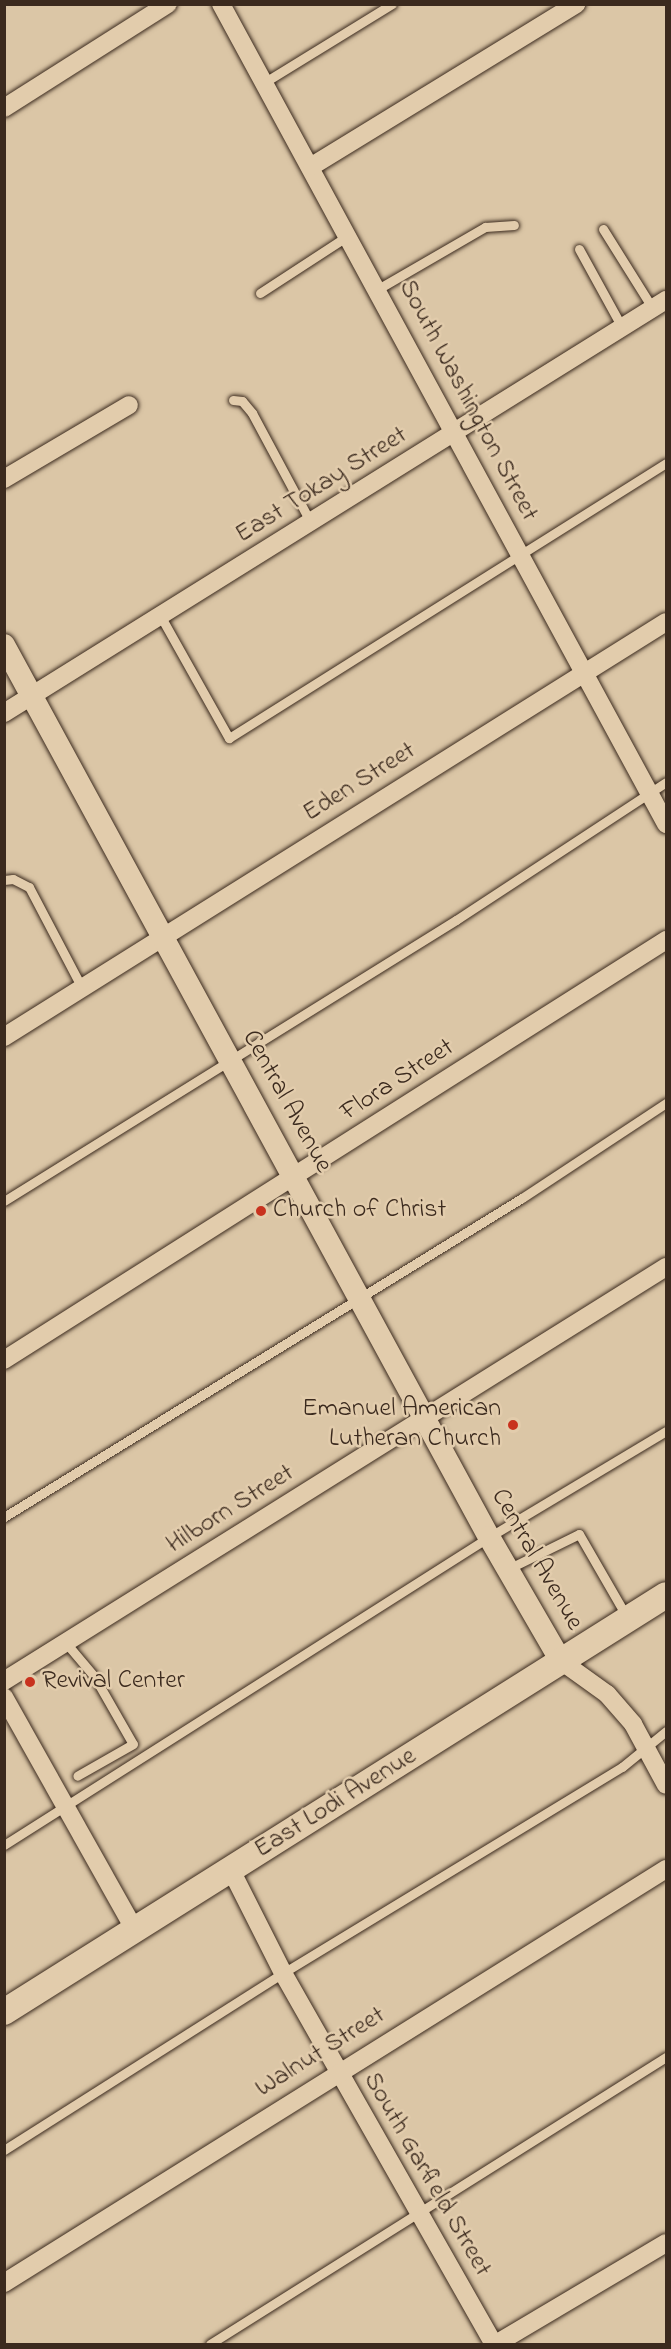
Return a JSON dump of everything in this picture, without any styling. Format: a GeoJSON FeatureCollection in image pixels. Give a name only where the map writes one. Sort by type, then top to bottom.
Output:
{"type":"FeatureCollection","features":[{"type":"Feature","properties":{"kind":"main road","name":"East Lodi Avenue"},"geometry":{"type":"LineString","coordinates":[[4,2012],[666,1595]]}},
{"type":"Feature","properties":{"kind":"street"},"geometry":{"type":"LineString","coordinates":[[4,108],[168,4]]}},
{"type":"Feature","properties":{"kind":"street","name":"South Washington Street"},"geometry":{"type":"LineString","coordinates":[[221,4],[312,166],[666,824]]}},
{"type":"Feature","properties":{"kind":"street"},"geometry":{"type":"LineString","coordinates":[[312,166],[576,4]]}},
{"type":"Feature","properties":{"kind":"street","name":"East Tokay Street"},"geometry":{"type":"LineString","coordinates":[[4,714],[660,305]]}},
{"type":"Feature","properties":{"kind":"street"},"geometry":{"type":"LineString","coordinates":[[4,479],[129,405]]}},
{"type":"Feature","properties":{"kind":"street","name":"Eden Street"},"geometry":{"type":"LineString","coordinates":[[4,1037],[666,622]]}},
{"type":"Feature","properties":{"kind":"street","name":"Central Avenue"},"geometry":{"type":"LineString","coordinates":[[4,645],[359,1298],[427,1418],[489,1537],[561,1660],[607,1694],[633,1724],[666,1785]]}},
{"type":"Feature","properties":{"kind":"street","name":"Flora Street"},"geometry":{"type":"LineString","coordinates":[[4,1360],[295,1178],[666,940]]}},
{"type":"Feature","properties":{"kind":"street","name":"Hilborn Street"},"geometry":{"type":"LineString","coordinates":[[4,1681],[666,1267]]}},
{"type":"Feature","properties":{"kind":"street"},"geometry":{"type":"LineString","coordinates":[[4,1697],[135,1930]]}},
{"type":"Feature","properties":{"kind":"street","name":"Walnut Street"},"geometry":{"type":"LineString","coordinates":[[4,2283],[338,2072],[666,1869]]}},
{"type":"Feature","properties":{"kind":"street","name":"South Garfield Street"},"geometry":{"type":"LineString","coordinates":[[231,1870],[283,1973],[338,2072],[495,2344]]}},
{"type":"Feature","properties":{"kind":"street"},"geometry":{"type":"LineString","coordinates":[[495,2344],[666,2243]]}},
{"type":"Feature","properties":{"kind":"lane"},"geometry":{"type":"LineString","coordinates":[[265,82],[392,4]]}},
{"type":"Feature","properties":{"kind":"lane"},"geometry":{"type":"LineString","coordinates":[[378,289],[485,227],[514,225]]}},
{"type":"Feature","properties":{"kind":"lane"},"geometry":{"type":"LineString","coordinates":[[603,229],[660,305]]}},
{"type":"Feature","properties":{"kind":"lane"},"geometry":{"type":"LineString","coordinates":[[260,293],[349,235]]}},
{"type":"Feature","properties":{"kind":"lane"},"geometry":{"type":"LineString","coordinates":[[579,249],[623,329]]}},
{"type":"Feature","properties":{"kind":"lane"},"geometry":{"type":"LineString","coordinates":[[233,400],[242,401],[252,412],[311,523]]}},
{"type":"Feature","properties":{"kind":"lane"},"geometry":{"type":"LineString","coordinates":[[161,616],[229,738],[666,463]]}},
{"type":"Feature","properties":{"kind":"lane"},"geometry":{"type":"LineString","coordinates":[[4,1202],[456,920],[666,782]]}},
{"type":"Feature","properties":{"kind":"lane"},"geometry":{"type":"LineString","coordinates":[[4,880],[13,879],[29,887],[82,988]]}},
{"type":"Feature","properties":{"kind":"lane"},"geometry":{"type":"LineString","coordinates":[[4,1517],[522,1198],[666,1103]]}},
{"type":"Feature","properties":{"kind":"lane"},"geometry":{"type":"LineString","coordinates":[[4,1845],[489,1537],[666,1431]]}},
{"type":"Feature","properties":{"kind":"lane"},"geometry":{"type":"LineString","coordinates":[[508,1569],[579,1534],[628,1619]]}},
{"type":"Feature","properties":{"kind":"lane"},"geometry":{"type":"LineString","coordinates":[[66,1643],[93,1676],[133,1744],[77,1776]]}},
{"type":"Feature","properties":{"kind":"lane"},"geometry":{"type":"LineString","coordinates":[[4,2151],[283,1973],[622,1767],[666,1731]]}},
{"type":"Feature","properties":{"kind":"lane"},"geometry":{"type":"LineString","coordinates":[[210,2344],[666,2057]]}},
{"type":"Feature","properties":{"kind":"place","name":"Church of Christ"},"geometry":{"type":"Point","coordinates":[261,1211]}},
{"type":"Feature","properties":{"kind":"place","name":"Emanuel American Lutheran Church"},"geometry":{"type":"Point","coordinates":[513,1425]}},
{"type":"Feature","properties":{"kind":"place","name":"Revival Center"},"geometry":{"type":"Point","coordinates":[30,1682]}}]}
